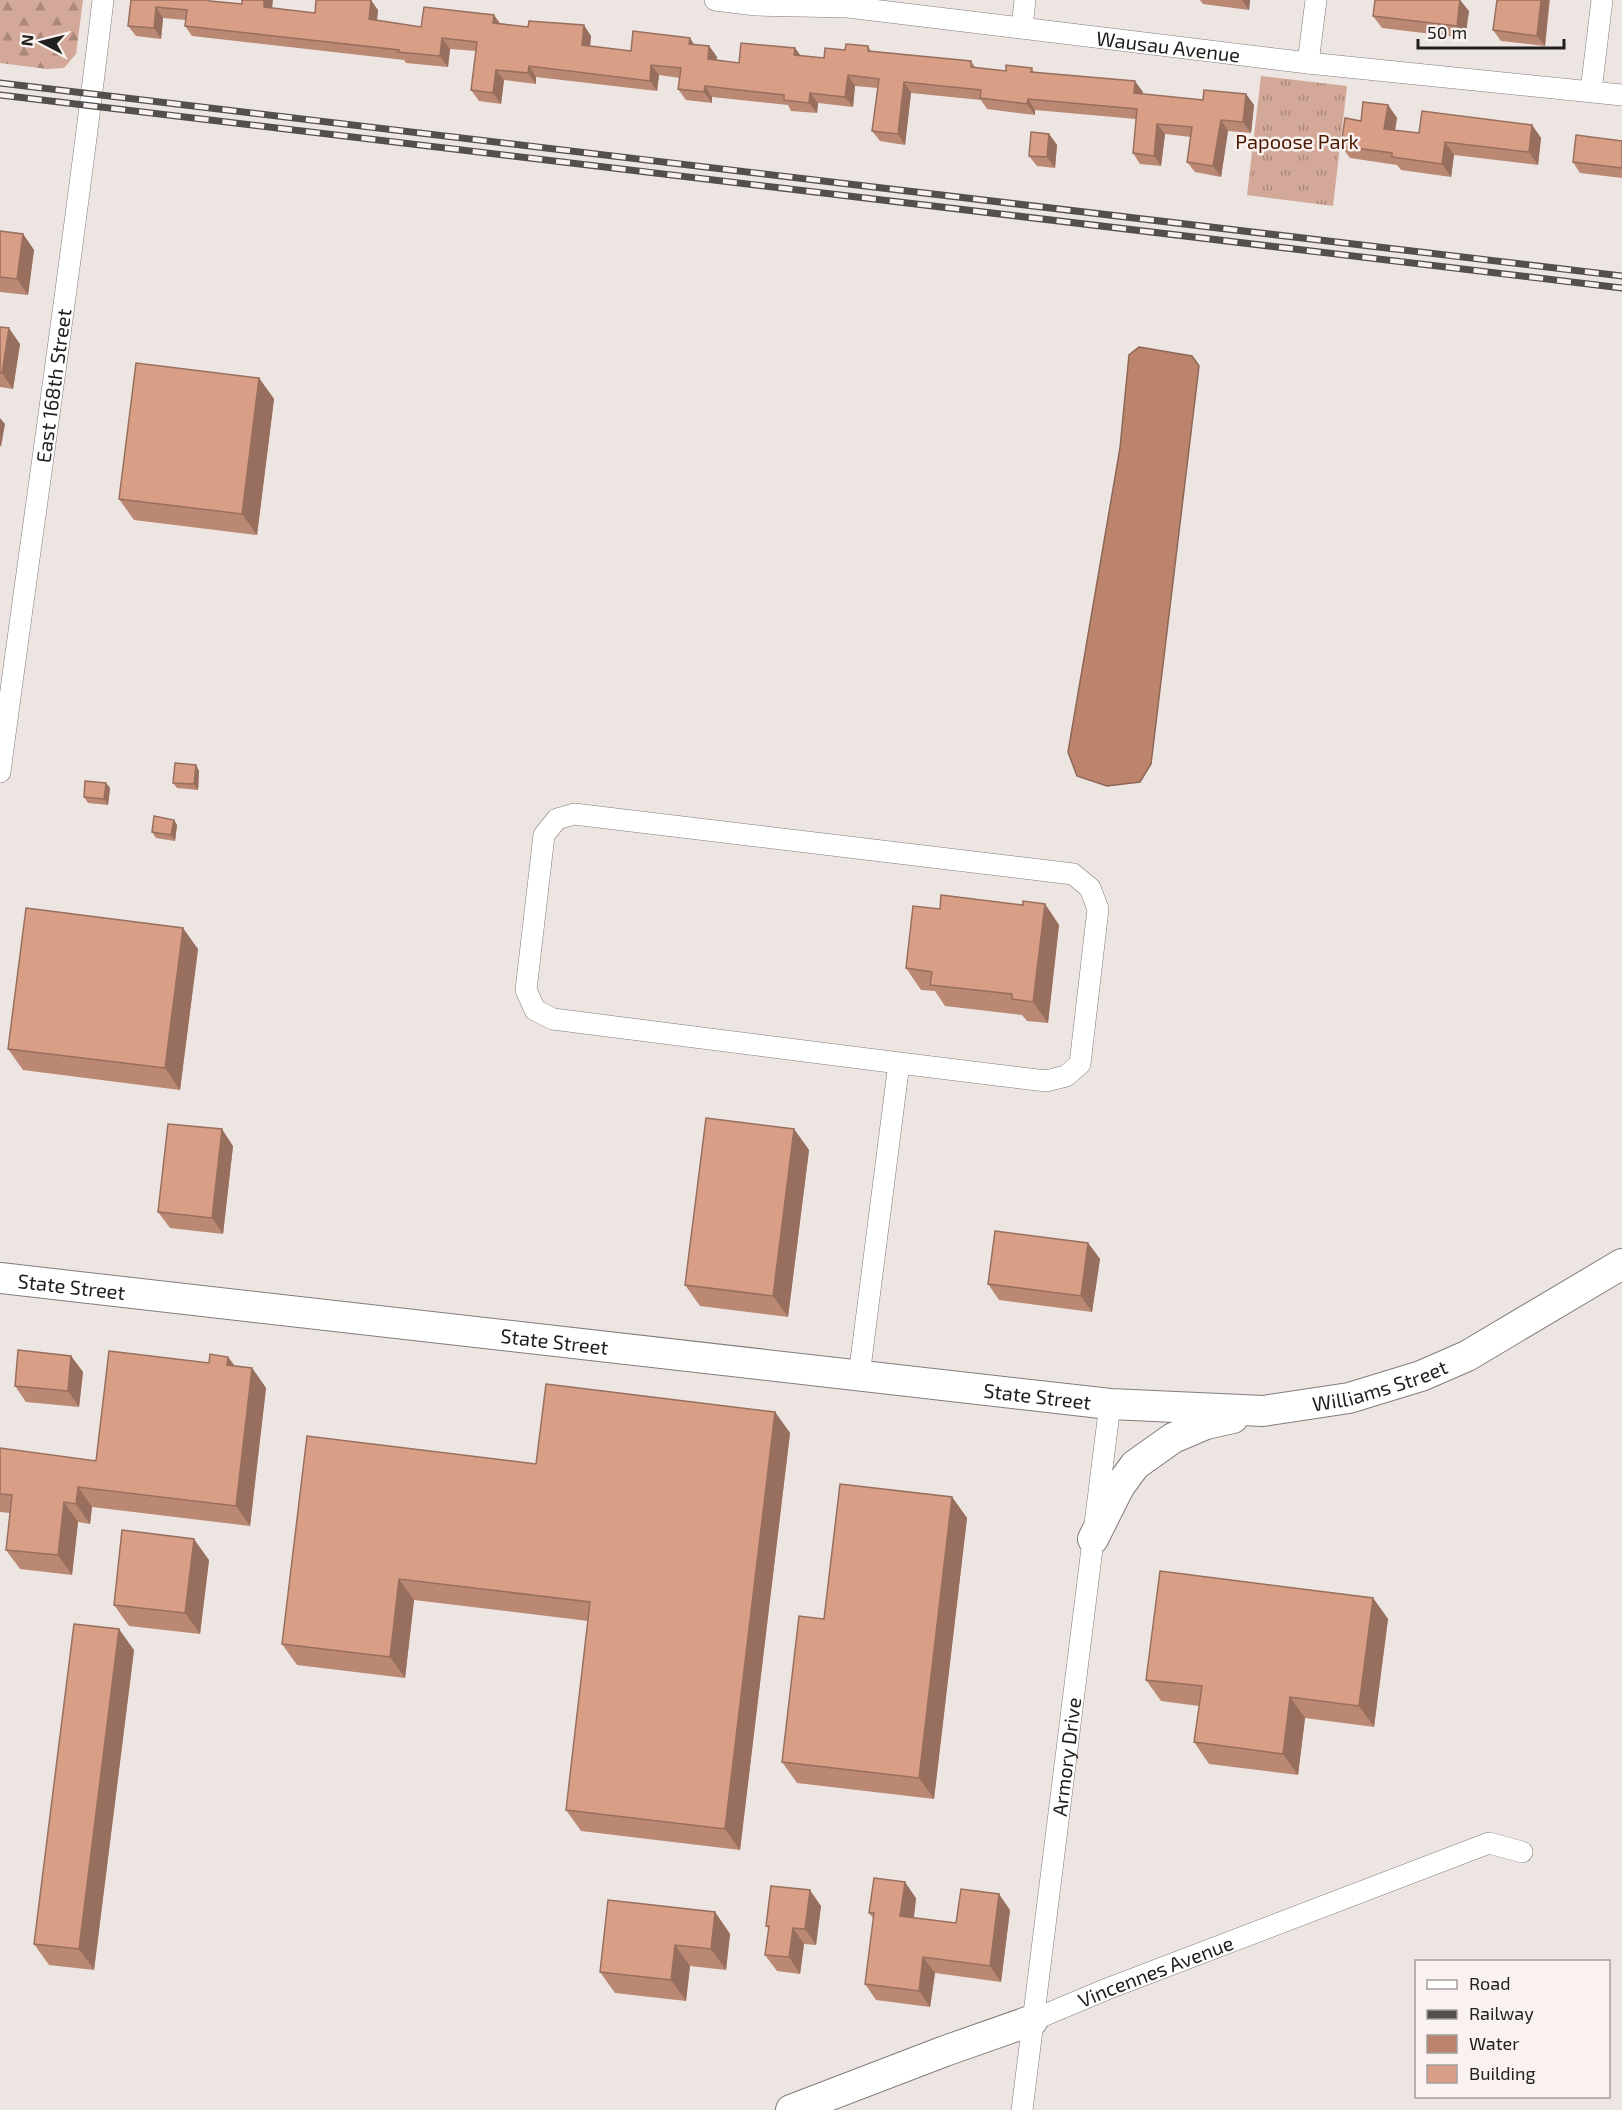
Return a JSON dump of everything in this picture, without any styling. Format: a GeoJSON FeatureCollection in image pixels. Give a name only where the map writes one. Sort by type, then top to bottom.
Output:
{"type":"FeatureCollection","features":[{"type":"Feature","properties":{"kind":"street","name":"East 168th Street"},"geometry":{"type":"LineString","coordinates":[[0,772],[34,516],[63,322],[103,0]]}},
{"type":"Feature","properties":{"kind":"street","name":"Wausau Avenue"},"geometry":{"type":"LineString","coordinates":[[716,0],[848,7],[1308,63],[1622,95]]}},
{"type":"Feature","properties":{"kind":"street"},"geometry":{"type":"LineString","coordinates":[[1022,27],[1025,0]]}},
{"type":"Feature","properties":{"kind":"street"},"geometry":{"type":"LineString","coordinates":[[1308,63],[1316,0]]}},
{"type":"Feature","properties":{"kind":"street"},"geometry":{"type":"LineString","coordinates":[[1591,91],[1602,0]]}},
{"type":"Feature","properties":{"kind":"street"},"geometry":{"type":"LineString","coordinates":[[574,814],[1073,874],[1090,888],[1098,909],[1080,1064],[1066,1076],[1046,1081],[899,1063],[553,1019],[535,1010],[526,990],[544,835],[557,819],[574,814]]}},
{"type":"Feature","properties":{"kind":"street"},"geometry":{"type":"LineString","coordinates":[[859,1376],[899,1063]]}},
{"type":"Feature","properties":{"kind":"street","name":"Williams Street"},"geometry":{"type":"LineString","coordinates":[[1110,1404],[1263,1411],[1349,1398],[1421,1376],[1467,1356],[1622,1264]]}},
{"type":"Feature","properties":{"kind":"street","name":"State Street"},"geometry":{"type":"LineString","coordinates":[[0,1278],[1110,1404]]}},
{"type":"Feature","properties":{"kind":"street","name":"Armory Drive"},"geometry":{"type":"LineString","coordinates":[[1022,2110],[1110,1404]]}},
{"type":"Feature","properties":{"kind":"street"},"geometry":{"type":"LineString","coordinates":[[1093,1539],[1119,1487],[1136,1466],[1173,1438],[1206,1424],[1263,1411]]}},
{"type":"Feature","properties":{"kind":"street","name":"Vincennes Avenue"},"geometry":{"type":"LineString","coordinates":[[791,2110],[945,2051],[1034,2020],[1118,1985],[1489,1843],[1522,1852]]}},
{"type":"Feature","properties":{"kind":"green space"},"geometry":{"type":"Polygon","coordinates":[[[0,0],[83,0],[76,54],[64,68],[47,69],[0,63],[0,0]]]}},
{"type":"Feature","properties":{"kind":"green space","name":"Papoose Park"},"geometry":{"type":"Polygon","coordinates":[[[1261,76],[1347,86],[1333,206],[1247,195],[1261,76]]]}},
{"type":"Feature","properties":{"kind":"water"},"geometry":{"type":"Polygon","coordinates":[[[1139,347],[1192,356],[1199,366],[1151,764],[1140,782],[1107,786],[1077,776],[1068,752],[1120,448],[1129,355],[1139,347]]]}},
{"type":"Feature","properties":{"kind":"building"},"geometry":{"type":"Polygon","coordinates":[[[131,0],[210,0],[242,4],[242,0],[264,0],[264,7],[315,13],[316,0],[371,0],[369,19],[421,27],[424,7],[494,15],[493,23],[528,27],[529,21],[584,25],[582,45],[631,51],[633,31],[690,38],[689,44],[709,46],[708,59],[739,63],[741,43],[795,48],[794,55],[824,58],[825,48],[845,50],[846,44],[868,46],[868,51],[971,61],[971,67],[1006,71],[1006,65],[1032,68],[1031,72],[1135,81],[1134,93],[1203,100],[1204,90],[1246,94],[1243,122],[1221,120],[1213,166],[1187,162],[1192,127],[1157,124],[1154,156],[1133,153],[1137,109],[1028,99],[1027,104],[980,98],[981,90],[904,82],[898,134],[872,131],[879,79],[848,75],[845,97],[810,93],[809,103],[784,100],[784,95],[705,86],[704,92],[678,89],[681,68],[651,65],[650,81],[529,66],[528,73],[496,70],[493,93],[471,90],[477,42],[442,38],[440,56],[398,52],[399,50],[185,26],[187,10],[156,7],[154,28],[128,26],[131,0]]]}},
{"type":"Feature","properties":{"kind":"building"},"geometry":{"type":"Polygon","coordinates":[[[1375,0],[1460,0],[1457,26],[1373,16],[1375,0]]]}},
{"type":"Feature","properties":{"kind":"building"},"geometry":{"type":"Polygon","coordinates":[[[1497,0],[1541,0],[1537,36],[1493,30],[1497,0]]]}},
{"type":"Feature","properties":{"kind":"building"},"geometry":{"type":"Polygon","coordinates":[[[1363,102],[1388,105],[1384,129],[1419,133],[1422,111],[1532,125],[1529,152],[1445,142],[1442,164],[1392,157],[1392,153],[1341,146],[1345,118],[1361,121],[1363,102]]]}},
{"type":"Feature","properties":{"kind":"building"},"geometry":{"type":"Polygon","coordinates":[[[1031,132],[1049,134],[1047,157],[1029,156],[1031,132]]]}},
{"type":"Feature","properties":{"kind":"building"},"geometry":{"type":"Polygon","coordinates":[[[1576,135],[1622,141],[1622,168],[1573,162],[1576,135]]]}},
{"type":"Feature","properties":{"kind":"building"},"geometry":{"type":"Polygon","coordinates":[[[0,231],[23,234],[17,279],[0,277],[0,231]]]}},
{"type":"Feature","properties":{"kind":"building"},"geometry":{"type":"Polygon","coordinates":[[[0,327],[9,328],[2,373],[0,373],[0,327]]]}},
{"type":"Feature","properties":{"kind":"building"},"geometry":{"type":"Polygon","coordinates":[[[136,363],[259,378],[242,514],[119,499],[136,363]]]}},
{"type":"Feature","properties":{"kind":"building"},"geometry":{"type":"Polygon","coordinates":[[[175,763],[196,765],[194,784],[173,783],[175,763]]]}},
{"type":"Feature","properties":{"kind":"building"},"geometry":{"type":"Polygon","coordinates":[[[85,781],[106,783],[104,799],[84,797],[85,781]]]}},
{"type":"Feature","properties":{"kind":"building"},"geometry":{"type":"Polygon","coordinates":[[[154,816],[174,820],[171,835],[152,832],[154,816]]]}},
{"type":"Feature","properties":{"kind":"building"},"geometry":{"type":"Polygon","coordinates":[[[941,895],[1023,905],[1023,901],[1045,904],[1033,1002],[1012,999],[1012,994],[930,985],[932,972],[906,968],[913,906],[940,909],[941,895]]]}},
{"type":"Feature","properties":{"kind":"building"},"geometry":{"type":"Polygon","coordinates":[[[26,908],[183,928],[165,1068],[8,1049],[26,908]]]}},
{"type":"Feature","properties":{"kind":"building"},"geometry":{"type":"Polygon","coordinates":[[[706,1118],[794,1129],[773,1296],[685,1285],[706,1118]]]}},
{"type":"Feature","properties":{"kind":"building"},"geometry":{"type":"Polygon","coordinates":[[[168,1124],[222,1129],[212,1218],[158,1212],[168,1124]]]}},
{"type":"Feature","properties":{"kind":"building"},"geometry":{"type":"Polygon","coordinates":[[[995,1231],[1088,1243],[1081,1296],[988,1284],[995,1231]]]}},
{"type":"Feature","properties":{"kind":"building"},"geometry":{"type":"Polygon","coordinates":[[[18,1350],[71,1356],[68,1391],[15,1386],[18,1350]]]}},
{"type":"Feature","properties":{"kind":"building"},"geometry":{"type":"Polygon","coordinates":[[[109,1351],[209,1363],[210,1354],[228,1357],[227,1365],[252,1368],[236,1506],[78,1487],[76,1504],[64,1502],[58,1555],[6,1550],[12,1495],[0,1494],[0,1448],[96,1461],[109,1351]]]}},
{"type":"Feature","properties":{"kind":"building"},"geometry":{"type":"Polygon","coordinates":[[[546,1384],[775,1412],[725,1829],[566,1810],[590,1602],[399,1579],[390,1657],[282,1644],[307,1436],[536,1464],[546,1384]]]}},
{"type":"Feature","properties":{"kind":"building"},"geometry":{"type":"Polygon","coordinates":[[[840,1484],[952,1497],[919,1778],[782,1762],[799,1616],[824,1619],[840,1484]]]}},
{"type":"Feature","properties":{"kind":"building"},"geometry":{"type":"Polygon","coordinates":[[[122,1530],[194,1539],[185,1613],[114,1605],[122,1530]]]}},
{"type":"Feature","properties":{"kind":"building"},"geometry":{"type":"Polygon","coordinates":[[[1160,1571],[1373,1598],[1359,1706],[1290,1697],[1283,1754],[1194,1742],[1202,1686],[1146,1680],[1160,1571]]]}},
{"type":"Feature","properties":{"kind":"building"},"geometry":{"type":"Polygon","coordinates":[[[74,1624],[119,1629],[79,1949],[34,1944],[74,1624]]]}},
{"type":"Feature","properties":{"kind":"building"},"geometry":{"type":"Polygon","coordinates":[[[874,1878],[905,1882],[900,1916],[956,1923],[961,1889],[999,1894],[990,1966],[923,1957],[919,1991],[865,1984],[874,1913],[869,1913],[874,1878]]]}},
{"type":"Feature","properties":{"kind":"building"},"geometry":{"type":"Polygon","coordinates":[[[771,1886],[810,1890],[805,1929],[793,1928],[789,1957],[765,1955],[771,1886]]]}},
{"type":"Feature","properties":{"kind":"building"},"geometry":{"type":"Polygon","coordinates":[[[608,1900],[715,1912],[711,1949],[675,1945],[671,1980],[600,1972],[608,1900]]]}},
{"type":"Feature","properties":{"kind":"railway"},"geometry":{"type":"LineString","coordinates":[[0,83],[1622,276]]}},
{"type":"Feature","properties":{"kind":"railway"},"geometry":{"type":"LineString","coordinates":[[0,95],[1622,288]]}}]}
